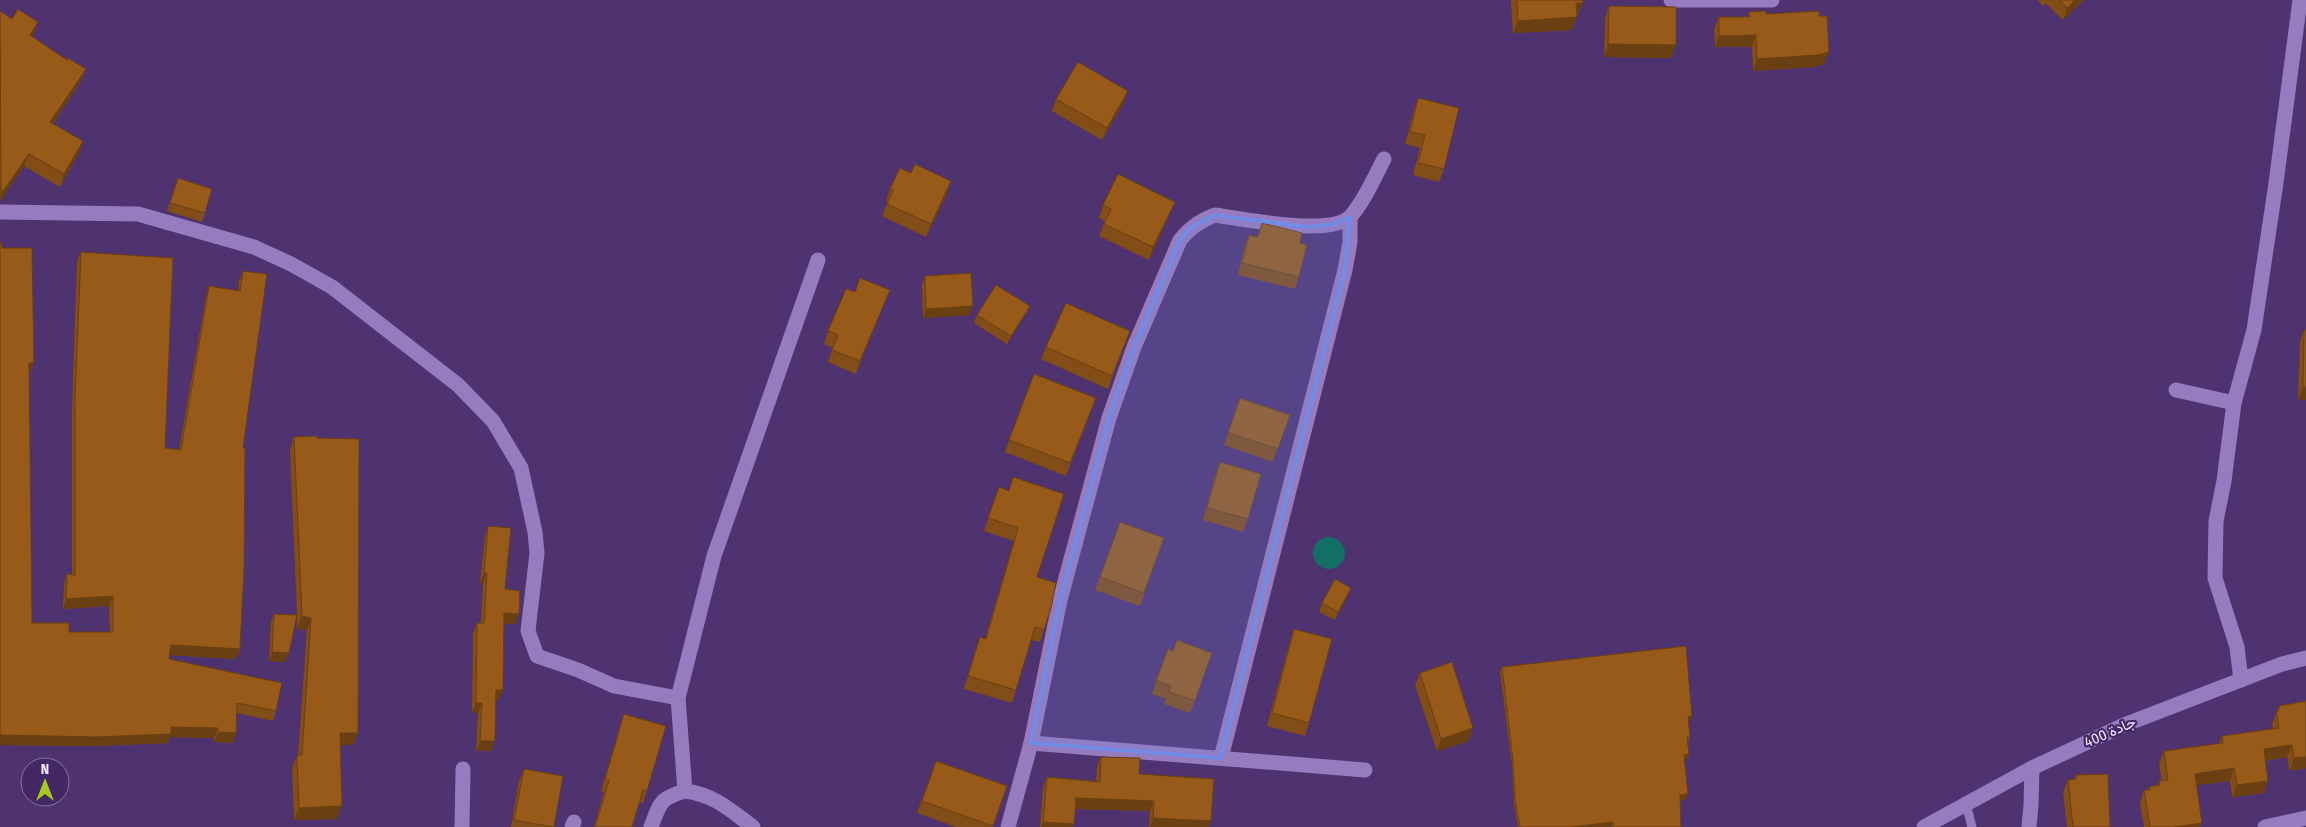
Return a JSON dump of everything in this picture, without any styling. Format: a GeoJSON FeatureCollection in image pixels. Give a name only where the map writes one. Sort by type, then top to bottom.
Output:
{"type":"FeatureCollection","features":[{"type":"Feature","properties":{"kind":"street"},"geometry":{"type":"LineString","coordinates":[[1671,0],[1772,0]]}},
{"type":"Feature","properties":{"kind":"street"},"geometry":{"type":"LineString","coordinates":[[2241,680],[2237,647],[2222,606],[2216,578],[2214,559],[2216,521],[2224,481],[2234,403],[2254,330],[2300,0]]}},
{"type":"Feature","properties":{"kind":"street"},"geometry":{"type":"LineString","coordinates":[[1221,758],[1345,270],[1350,242],[1350,217],[1384,159]]}},
{"type":"Feature","properties":{"kind":"street"},"geometry":{"type":"LineString","coordinates":[[0,212],[138,214],[254,247],[291,264],[332,287],[458,385],[493,421],[520,468],[535,532],[537,553],[528,632],[537,656],[578,670],[614,686],[678,698]]}},
{"type":"Feature","properties":{"kind":"street"},"geometry":{"type":"LineString","coordinates":[[1008,827],[1031,743],[1060,600],[1109,418],[1134,347],[1180,240],[1190,228],[1202,220],[1215,215],[1308,227],[1334,224],[1350,217]]}},
{"type":"Feature","properties":{"kind":"street"},"geometry":{"type":"LineString","coordinates":[[686,791],[678,698],[714,556],[818,260]]}},
{"type":"Feature","properties":{"kind":"street"},"geometry":{"type":"LineString","coordinates":[[2176,390],[2234,403]]}},
{"type":"Feature","properties":{"kind":"street","name":"جادة 400"},"geometry":{"type":"LineString","coordinates":[[1924,827],[2032,768],[2124,725],[2282,664],[2306,658]]}},
{"type":"Feature","properties":{"kind":"street"},"geometry":{"type":"LineString","coordinates":[[1031,743],[1365,770]]}},
{"type":"Feature","properties":{"kind":"street"},"geometry":{"type":"LineString","coordinates":[[2028,827],[2031,805],[2032,768]]}},
{"type":"Feature","properties":{"kind":"street"},"geometry":{"type":"LineString","coordinates":[[462,827],[463,769]]}},
{"type":"Feature","properties":{"kind":"street"},"geometry":{"type":"LineString","coordinates":[[651,827],[660,805],[669,795],[686,791],[702,793],[713,798],[754,827]]}},
{"type":"Feature","properties":{"kind":"street"},"geometry":{"type":"LineString","coordinates":[[2265,827],[2306,818]]}},
{"type":"Feature","properties":{"kind":"lane"},"geometry":{"type":"LineString","coordinates":[[1966,804],[1972,827]]}},
{"type":"Feature","properties":{"kind":"highlighted area"},"geometry":{"type":"Polygon","coordinates":[[[1215,215],[1308,227],[1334,224],[1350,217],[1345,270],[1221,758],[1031,743],[1060,600],[1109,418],[1134,347],[1180,240],[1190,228],[1215,215]]]}},
{"type":"Feature","properties":{"kind":"shaded area"},"geometry":{"type":"Polygon","coordinates":[[[1329,537],[1340,542],[1345,553],[1340,564],[1329,569],[1318,564],[1313,553],[1318,542],[1329,537]]]}},
{"type":"Feature","properties":{"kind":"building"},"geometry":{"type":"Polygon","coordinates":[[[1517,0],[1583,0],[1583,3],[1576,3],[1577,17],[1518,21],[1517,0]]]}},
{"type":"Feature","properties":{"kind":"building"},"geometry":{"type":"Polygon","coordinates":[[[2060,0],[2075,0],[2067,8],[2060,0]]]}},
{"type":"Feature","properties":{"kind":"building"},"geometry":{"type":"Polygon","coordinates":[[[1609,6],[1676,7],[1676,45],[1608,44],[1609,6]]]}},
{"type":"Feature","properties":{"kind":"building"},"geometry":{"type":"Polygon","coordinates":[[[18,9],[38,22],[30,35],[67,60],[68,58],[86,69],[50,122],[83,141],[64,174],[29,154],[4,190],[1,191],[0,11],[12,19],[18,9]]]}},
{"type":"Feature","properties":{"kind":"building"},"geometry":{"type":"Polygon","coordinates":[[[1766,11],[1766,14],[1819,11],[1819,16],[1827,16],[1829,52],[1818,55],[1757,59],[1756,35],[1719,36],[1719,17],[1750,17],[1749,12],[1766,11]]]}},
{"type":"Feature","properties":{"kind":"building"},"geometry":{"type":"Polygon","coordinates":[[[1078,62],[1128,91],[1107,128],[1056,99],[1078,62]]]}},
{"type":"Feature","properties":{"kind":"building"},"geometry":{"type":"Polygon","coordinates":[[[1418,98],[1459,108],[1444,169],[1418,163],[1425,135],[1410,132],[1418,98]]]}},
{"type":"Feature","properties":{"kind":"building"},"geometry":{"type":"Polygon","coordinates":[[[915,164],[951,181],[931,224],[887,204],[893,190],[890,189],[900,168],[911,173],[915,164]]]}},
{"type":"Feature","properties":{"kind":"building"},"geometry":{"type":"Polygon","coordinates":[[[1118,174],[1175,202],[1153,247],[1104,224],[1111,209],[1103,205],[1118,174]]]}},
{"type":"Feature","properties":{"kind":"building"},"geometry":{"type":"Polygon","coordinates":[[[178,178],[212,189],[205,213],[170,203],[178,178]]]}},
{"type":"Feature","properties":{"kind":"building"},"geometry":{"type":"Polygon","coordinates":[[[1262,223],[1302,233],[1300,243],[1307,245],[1299,277],[1242,263],[1249,235],[1258,237],[1262,223]]]}},
{"type":"Feature","properties":{"kind":"building"},"geometry":{"type":"Polygon","coordinates":[[[0,243],[2,243],[2,248],[32,248],[34,362],[29,363],[32,623],[69,623],[69,632],[113,632],[113,596],[66,599],[67,574],[75,575],[75,400],[81,252],[173,258],[165,448],[181,450],[209,286],[240,291],[243,271],[267,274],[243,448],[245,448],[244,569],[240,649],[171,645],[169,659],[282,683],[276,711],[237,703],[236,733],[218,732],[218,728],[171,727],[171,734],[96,737],[0,735],[0,243]]]}},
{"type":"Feature","properties":{"kind":"building"},"geometry":{"type":"Polygon","coordinates":[[[971,273],[973,306],[926,309],[925,276],[971,273]]]}},
{"type":"Feature","properties":{"kind":"building"},"geometry":{"type":"Polygon","coordinates":[[[860,278],[890,290],[860,361],[832,350],[838,335],[828,331],[846,289],[855,292],[860,278]]]}},
{"type":"Feature","properties":{"kind":"building"},"geometry":{"type":"Polygon","coordinates":[[[996,285],[1030,306],[1011,336],[977,315],[996,285]]]}},
{"type":"Feature","properties":{"kind":"building"},"geometry":{"type":"Polygon","coordinates":[[[1066,303],[1130,331],[1112,376],[1046,347],[1066,303]]]}},
{"type":"Feature","properties":{"kind":"building"},"geometry":{"type":"Polygon","coordinates":[[[2304,330],[2306,330],[2306,387],[2303,387],[2304,330]]]}},
{"type":"Feature","properties":{"kind":"building"},"geometry":{"type":"Polygon","coordinates":[[[1034,374],[1096,398],[1070,463],[1009,440],[1034,374]]]}},
{"type":"Feature","properties":{"kind":"building"},"geometry":{"type":"Polygon","coordinates":[[[1240,398],[1290,415],[1278,449],[1228,433],[1240,398]]]}},
{"type":"Feature","properties":{"kind":"building"},"geometry":{"type":"Polygon","coordinates":[[[317,436],[317,438],[359,439],[358,733],[340,733],[342,806],[299,808],[297,756],[302,755],[311,618],[302,616],[294,437],[317,436]]]}},
{"type":"Feature","properties":{"kind":"building"},"geometry":{"type":"Polygon","coordinates":[[[1220,462],[1261,474],[1248,519],[1207,508],[1220,462]]]}},
{"type":"Feature","properties":{"kind":"building"},"geometry":{"type":"Polygon","coordinates":[[[1013,477],[1064,494],[1037,577],[1056,583],[1051,608],[1044,630],[1035,627],[1016,690],[968,676],[980,637],[986,639],[1018,528],[988,518],[999,487],[1009,491],[1013,477]]]}},
{"type":"Feature","properties":{"kind":"building"},"geometry":{"type":"Polygon","coordinates":[[[1120,522],[1164,538],[1144,593],[1100,577],[1120,522]]]}},
{"type":"Feature","properties":{"kind":"building"},"geometry":{"type":"Polygon","coordinates":[[[488,526],[511,528],[505,589],[520,591],[519,614],[504,613],[503,690],[496,690],[495,741],[480,741],[482,703],[476,703],[477,623],[484,623],[487,573],[484,573],[488,526]]]}},
{"type":"Feature","properties":{"kind":"building"},"geometry":{"type":"Polygon","coordinates":[[[1335,579],[1351,588],[1338,612],[1322,603],[1335,579]]]}},
{"type":"Feature","properties":{"kind":"building"},"geometry":{"type":"Polygon","coordinates":[[[274,614],[297,615],[289,653],[272,652],[274,614]]]}},
{"type":"Feature","properties":{"kind":"building"},"geometry":{"type":"Polygon","coordinates":[[[1294,629],[1332,639],[1309,723],[1272,713],[1294,629]]]}},
{"type":"Feature","properties":{"kind":"building"},"geometry":{"type":"Polygon","coordinates":[[[1177,640],[1212,653],[1195,701],[1169,692],[1171,686],[1156,681],[1168,649],[1173,651],[1177,640]]]}},
{"type":"Feature","properties":{"kind":"building"},"geometry":{"type":"Polygon","coordinates":[[[1686,646],[1692,716],[1688,717],[1690,737],[1687,737],[1689,754],[1684,755],[1688,794],[1680,795],[1681,827],[1614,827],[1613,822],[1570,827],[1520,827],[1515,800],[1513,761],[1502,667],[1686,646]]]}},
{"type":"Feature","properties":{"kind":"building"},"geometry":{"type":"Polygon","coordinates":[[[1452,662],[1473,728],[1441,739],[1420,673],[1452,662]]]}},
{"type":"Feature","properties":{"kind":"building"},"geometry":{"type":"Polygon","coordinates":[[[2306,701],[2306,757],[2294,758],[2292,745],[2264,749],[2268,781],[2237,785],[2234,768],[2195,774],[2202,823],[2174,827],[2150,827],[2144,790],[2150,790],[2149,787],[2160,785],[2159,781],[2168,780],[2164,751],[2223,743],[2222,736],[2279,728],[2276,711],[2279,711],[2279,706],[2306,701]]]}},
{"type":"Feature","properties":{"kind":"building"},"geometry":{"type":"Polygon","coordinates":[[[624,714],[666,726],[647,791],[643,790],[632,827],[595,827],[609,780],[605,779],[624,714]]]}},
{"type":"Feature","properties":{"kind":"building"},"geometry":{"type":"Polygon","coordinates":[[[1101,757],[1140,758],[1139,774],[1214,779],[1211,821],[1153,818],[1154,801],[1076,798],[1074,824],[1043,822],[1047,777],[1100,782],[1101,757]]]}},
{"type":"Feature","properties":{"kind":"building"},"geometry":{"type":"Polygon","coordinates":[[[936,761],[1007,786],[993,826],[922,801],[936,761]]]}},
{"type":"Feature","properties":{"kind":"building"},"geometry":{"type":"Polygon","coordinates":[[[524,769],[563,776],[554,827],[514,820],[524,769]]]}},
{"type":"Feature","properties":{"kind":"building"},"geometry":{"type":"Polygon","coordinates":[[[2108,774],[2110,827],[2073,827],[2068,780],[2076,779],[2076,775],[2108,774]]]}}]}
